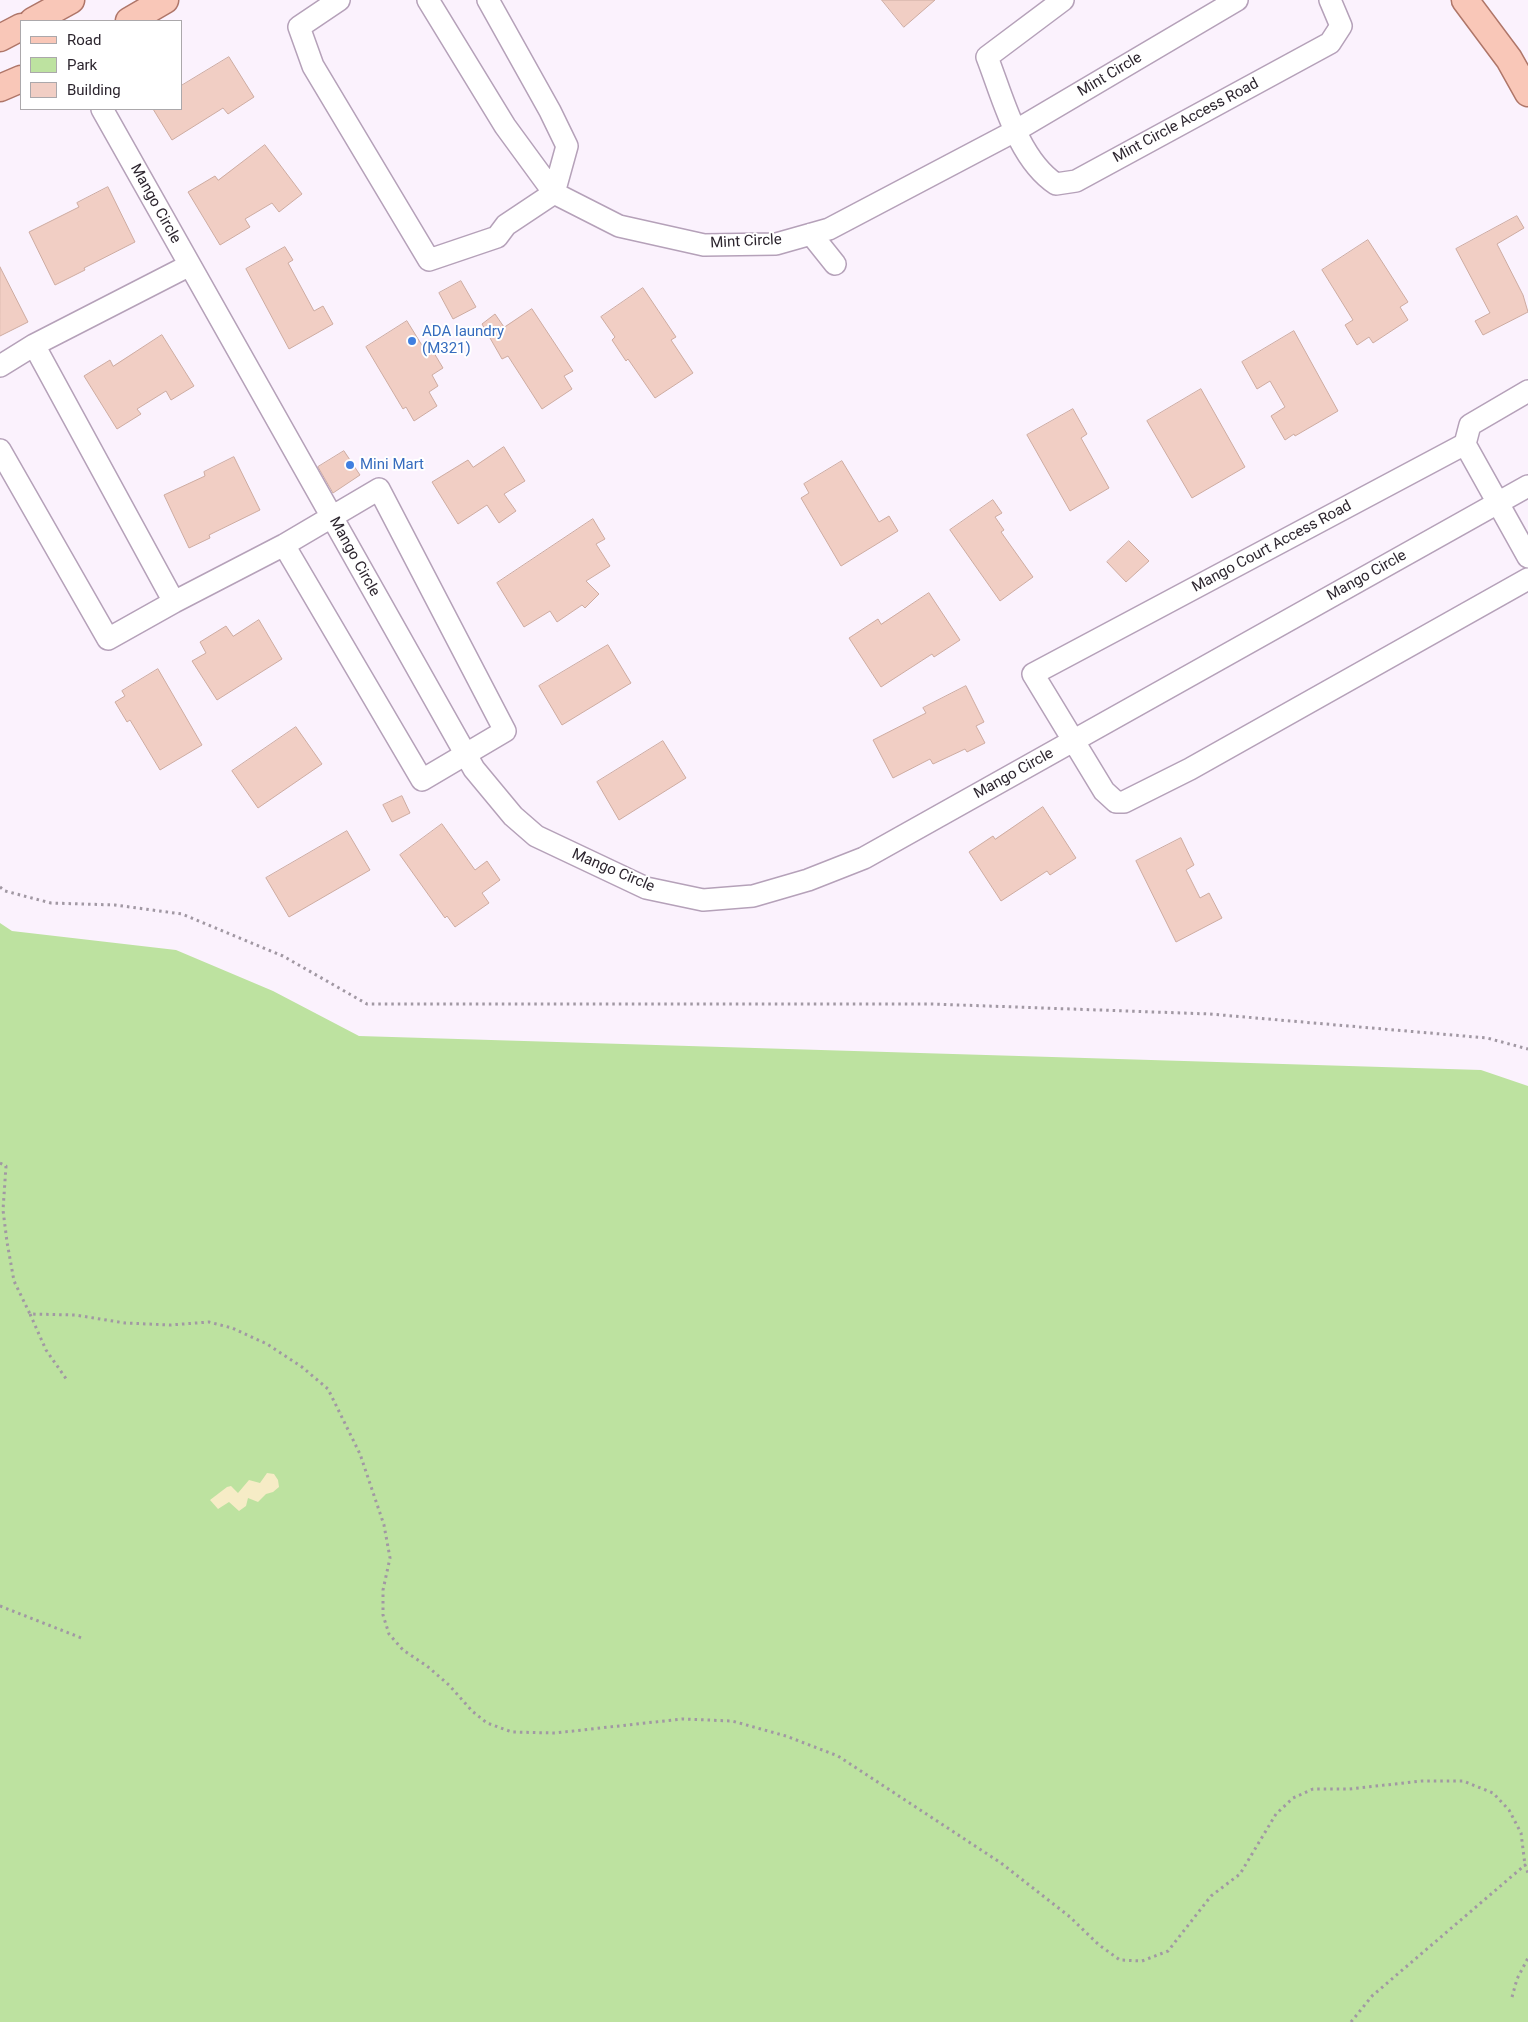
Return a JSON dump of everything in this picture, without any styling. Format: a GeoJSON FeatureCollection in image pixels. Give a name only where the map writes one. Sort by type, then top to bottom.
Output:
{"type":"FeatureCollection","features":[{"type":"Feature","properties":{"kind":"main road"},"geometry":{"type":"LineString","coordinates":[[44,14],[71,0]]}},
{"type":"Feature","properties":{"kind":"main road"},"geometry":{"type":"LineString","coordinates":[[131,20],[165,0]]}},
{"type":"Feature","properties":{"kind":"main road"},"geometry":{"type":"LineString","coordinates":[[1465,0],[1509,59],[1528,93]]}},
{"type":"Feature","properties":{"kind":"main road"},"geometry":{"type":"LineString","coordinates":[[0,38],[20,28]]}},
{"type":"Feature","properties":{"kind":"main road"},"geometry":{"type":"LineString","coordinates":[[0,88],[20,79]]}},
{"type":"Feature","properties":{"kind":"street"},"geometry":{"type":"LineString","coordinates":[[339,0],[299,27],[313,66],[429,260],[497,237],[506,225],[554,193],[567,146],[550,110],[488,0]]}},
{"type":"Feature","properties":{"kind":"street","name":"Mint Circle"},"geometry":{"type":"LineString","coordinates":[[428,0],[505,126],[554,193],[619,226],[704,245],[776,244],[829,229],[1015,131],[1237,0]]}},
{"type":"Feature","properties":{"kind":"street"},"geometry":{"type":"LineString","coordinates":[[1015,131],[987,57],[1063,0]]}},
{"type":"Feature","properties":{"kind":"street","name":"Mint Circle Access Road"},"geometry":{"type":"LineString","coordinates":[[1015,131],[1041,174],[1056,184],[1076,181],[1330,43],[1341,26],[1330,0]]}},
{"type":"Feature","properties":{"kind":"street","name":"Mango Circle"},"geometry":{"type":"LineString","coordinates":[[103,110],[474,769],[513,816],[536,836],[646,888],[703,900],[753,896],[808,880],[864,858],[1528,486]]}},
{"type":"Feature","properties":{"kind":"street"},"geometry":{"type":"LineString","coordinates":[[812,234],[835,264]]}},
{"type":"Feature","properties":{"kind":"street"},"geometry":{"type":"LineString","coordinates":[[0,366],[34,345],[190,265]]}},
{"type":"Feature","properties":{"kind":"street"},"geometry":{"type":"LineString","coordinates":[[34,345],[174,602]]}},
{"type":"Feature","properties":{"kind":"street"},"geometry":{"type":"LineString","coordinates":[[1528,391],[1470,425],[1465,444],[1528,557]]}},
{"type":"Feature","properties":{"kind":"street","name":"Mango Court Access Road"},"geometry":{"type":"LineString","coordinates":[[1073,741],[1033,674],[1465,444]]}},
{"type":"Feature","properties":{"kind":"street"},"geometry":{"type":"LineString","coordinates":[[0,450],[108,639],[174,602],[284,545],[379,489],[505,731],[422,780],[284,545]]}},
{"type":"Feature","properties":{"kind":"street"},"geometry":{"type":"LineString","coordinates":[[1073,741],[1104,791],[1116,802],[1124,802],[1190,769],[1528,580]]}},
{"type":"Feature","properties":{"kind":"path"},"geometry":{"type":"LineString","coordinates":[[0,887],[5,891],[51,904],[115,904],[182,914],[283,956],[367,1004],[932,1004],[1210,1014],[1487,1038],[1528,1049]]}},
{"type":"Feature","properties":{"kind":"path"},"geometry":{"type":"LineString","coordinates":[[0,1163],[6,1166],[3,1210],[14,1281],[46,1350],[67,1380]]}},
{"type":"Feature","properties":{"kind":"path"},"geometry":{"type":"LineString","coordinates":[[30,1314],[75,1315],[125,1323],[170,1325],[209,1322],[232,1328],[267,1344],[302,1367],[328,1390],[360,1454],[384,1525],[390,1558],[383,1590],[383,1614],[389,1634],[403,1650],[427,1666],[449,1685],[472,1711],[487,1723],[512,1732],[555,1733],[682,1719],[732,1721],[786,1736],[838,1756],[1001,1863],[1070,1917],[1099,1945],[1120,1960],[1142,1961],[1168,1951],[1211,1896],[1240,1874],[1276,1814],[1293,1798],[1313,1790],[1349,1789],[1422,1781],[1462,1781],[1493,1793],[1509,1810],[1521,1833],[1525,1865],[1528,1873]]}},
{"type":"Feature","properties":{"kind":"path"},"geometry":{"type":"LineString","coordinates":[[0,1606],[84,1639]]}},
{"type":"Feature","properties":{"kind":"path"},"geometry":{"type":"LineString","coordinates":[[1351,2022],[1372,1996],[1525,1865]]}},
{"type":"Feature","properties":{"kind":"path"},"geometry":{"type":"LineString","coordinates":[[1512,1996],[1517,1979],[1528,1958]]}},
{"type":"Feature","properties":{"kind":"green space"},"geometry":{"type":"Polygon","coordinates":[[[0,923],[12,931],[176,950],[273,991],[359,1036],[1481,1070],[1528,1086],[1528,2022],[0,2022],[0,923]]]}},
{"type":"Feature","properties":{"kind":"sand"},"geometry":{"type":"Polygon","coordinates":[[[267,1473],[274,1474],[278,1480],[279,1487],[273,1492],[266,1494],[258,1502],[248,1498],[246,1506],[239,1511],[229,1502],[218,1509],[210,1500],[227,1487],[231,1486],[238,1493],[249,1480],[260,1483],[267,1473]]]}},
{"type":"Feature","properties":{"kind":"building"},"geometry":{"type":"Polygon","coordinates":[[[882,0],[935,0],[904,27],[882,0]]]}},
{"type":"Feature","properties":{"kind":"building"},"geometry":{"type":"Polygon","coordinates":[[[229,57],[254,97],[228,114],[223,108],[172,140],[154,110],[182,110],[182,85],[229,57]]]}},
{"type":"Feature","properties":{"kind":"building"},"geometry":{"type":"Polygon","coordinates":[[[265,145],[302,194],[279,212],[272,203],[245,219],[250,227],[220,245],[188,192],[215,176],[218,180],[265,145]]]}},
{"type":"Feature","properties":{"kind":"building"},"geometry":{"type":"Polygon","coordinates":[[[108,187],[135,242],[55,285],[29,232],[79,207],[77,203],[108,187]]]}},
{"type":"Feature","properties":{"kind":"building"},"geometry":{"type":"Polygon","coordinates":[[[1517,216],[1524,228],[1497,244],[1523,295],[1528,312],[1483,335],[1475,321],[1490,313],[1456,249],[1517,216]]]}},
{"type":"Feature","properties":{"kind":"building"},"geometry":{"type":"Polygon","coordinates":[[[1368,240],[1408,302],[1400,307],[1408,320],[1373,343],[1369,337],[1357,345],[1345,325],[1353,320],[1322,270],[1368,240]]]}},
{"type":"Feature","properties":{"kind":"building"},"geometry":{"type":"Polygon","coordinates":[[[285,247],[293,260],[288,263],[314,311],[323,306],[333,324],[289,349],[246,269],[285,247]]]}},
{"type":"Feature","properties":{"kind":"building"},"geometry":{"type":"Polygon","coordinates":[[[0,267],[28,322],[0,336],[0,267]]]}},
{"type":"Feature","properties":{"kind":"building"},"geometry":{"type":"Polygon","coordinates":[[[461,281],[476,307],[453,319],[439,293],[461,281]]]}},
{"type":"Feature","properties":{"kind":"building"},"geometry":{"type":"Polygon","coordinates":[[[643,288],[676,337],[671,340],[693,373],[655,398],[628,359],[626,361],[612,340],[615,337],[601,317],[643,288]]]}},
{"type":"Feature","properties":{"kind":"building"},"geometry":{"type":"Polygon","coordinates":[[[532,309],[573,371],[564,376],[572,389],[542,409],[508,356],[502,359],[482,324],[495,314],[504,327],[532,309]]]}},
{"type":"Feature","properties":{"kind":"building"},"geometry":{"type":"Polygon","coordinates":[[[407,321],[423,347],[428,343],[443,368],[432,375],[438,386],[429,392],[437,406],[414,421],[406,407],[403,409],[366,347],[407,321]]]}},
{"type":"Feature","properties":{"kind":"building"},"geometry":{"type":"Polygon","coordinates":[[[1294,331],[1338,411],[1285,440],[1271,416],[1285,407],[1270,381],[1257,389],[1242,362],[1294,331]]]}},
{"type":"Feature","properties":{"kind":"building"},"geometry":{"type":"Polygon","coordinates":[[[162,335],[194,386],[171,400],[166,391],[137,409],[141,414],[117,429],[84,376],[110,360],[113,366],[162,335]]]}},
{"type":"Feature","properties":{"kind":"building"},"geometry":{"type":"Polygon","coordinates":[[[1201,389],[1245,467],[1192,498],[1147,421],[1201,389]]]}},
{"type":"Feature","properties":{"kind":"building"},"geometry":{"type":"Polygon","coordinates":[[[1073,409],[1087,434],[1081,438],[1109,488],[1070,511],[1027,435],[1073,409]]]}},
{"type":"Feature","properties":{"kind":"building"},"geometry":{"type":"Polygon","coordinates":[[[504,447],[525,481],[504,494],[516,511],[499,523],[487,505],[458,524],[432,482],[468,460],[473,467],[504,447]]]}},
{"type":"Feature","properties":{"kind":"building"},"geometry":{"type":"Polygon","coordinates":[[[344,451],[360,475],[333,493],[318,467],[344,451]]]}},
{"type":"Feature","properties":{"kind":"building"},"geometry":{"type":"Polygon","coordinates":[[[234,457],[260,510],[209,535],[210,538],[189,548],[164,495],[205,476],[204,472],[234,457]]]}},
{"type":"Feature","properties":{"kind":"building"},"geometry":{"type":"Polygon","coordinates":[[[842,461],[879,522],[889,516],[898,531],[841,566],[801,498],[809,493],[804,484],[842,461]]]}},
{"type":"Feature","properties":{"kind":"building"},"geometry":{"type":"Polygon","coordinates":[[[993,500],[1002,513],[995,517],[1004,530],[1001,532],[1033,577],[1000,601],[950,530],[993,500]]]}},
{"type":"Feature","properties":{"kind":"building"},"geometry":{"type":"Polygon","coordinates":[[[593,519],[605,539],[596,544],[610,566],[586,581],[599,594],[585,608],[582,605],[557,622],[550,611],[524,627],[497,583],[593,519]]]}},
{"type":"Feature","properties":{"kind":"building"},"geometry":{"type":"Polygon","coordinates":[[[1129,541],[1149,561],[1126,582],[1107,562],[1129,541]]]}},
{"type":"Feature","properties":{"kind":"building"},"geometry":{"type":"Polygon","coordinates":[[[929,593],[960,640],[934,657],[932,654],[881,687],[849,638],[878,619],[881,624],[929,593]]]}},
{"type":"Feature","properties":{"kind":"building"},"geometry":{"type":"Polygon","coordinates":[[[259,620],[282,659],[217,700],[192,661],[206,653],[200,642],[226,626],[233,636],[259,620]]]}},
{"type":"Feature","properties":{"kind":"building"},"geometry":{"type":"Polygon","coordinates":[[[608,645],[631,683],[562,725],[539,686],[608,645]]]}},
{"type":"Feature","properties":{"kind":"building"},"geometry":{"type":"Polygon","coordinates":[[[158,669],[202,745],[160,770],[130,720],[127,722],[115,702],[125,696],[122,691],[158,669]]]}},
{"type":"Feature","properties":{"kind":"building"},"geometry":{"type":"Polygon","coordinates":[[[966,686],[984,722],[976,726],[985,743],[967,752],[965,749],[933,764],[930,759],[893,778],[873,740],[926,713],[923,708],[966,686]]]}},
{"type":"Feature","properties":{"kind":"building"},"geometry":{"type":"Polygon","coordinates":[[[296,727],[322,764],[258,808],[232,771],[296,727]]]}},
{"type":"Feature","properties":{"kind":"building"},"geometry":{"type":"Polygon","coordinates":[[[663,741],[686,778],[619,820],[597,782],[663,741]]]}},
{"type":"Feature","properties":{"kind":"building"},"geometry":{"type":"Polygon","coordinates":[[[402,796],[410,813],[392,822],[383,805],[402,796]]]}},
{"type":"Feature","properties":{"kind":"building"},"geometry":{"type":"Polygon","coordinates":[[[1043,807],[1076,858],[1050,875],[1047,871],[1001,901],[969,852],[993,836],[995,839],[1043,807]]]}},
{"type":"Feature","properties":{"kind":"building"},"geometry":{"type":"Polygon","coordinates":[[[442,824],[475,870],[487,861],[500,880],[482,893],[489,903],[455,927],[447,916],[445,918],[400,855],[442,824]]]}},
{"type":"Feature","properties":{"kind":"building"},"geometry":{"type":"Polygon","coordinates":[[[347,831],[370,870],[289,917],[266,878],[347,831]]]}},
{"type":"Feature","properties":{"kind":"building"},"geometry":{"type":"Polygon","coordinates":[[[1181,838],[1194,865],[1186,870],[1200,898],[1209,893],[1222,918],[1176,942],[1136,861],[1181,838]]]}},
{"type":"Feature","properties":{"kind":"place","name":"ADA laundry (M321)"},"geometry":{"type":"Point","coordinates":[412,341]}},
{"type":"Feature","properties":{"kind":"place","name":"Mini Mart"},"geometry":{"type":"Point","coordinates":[350,465]}}]}
